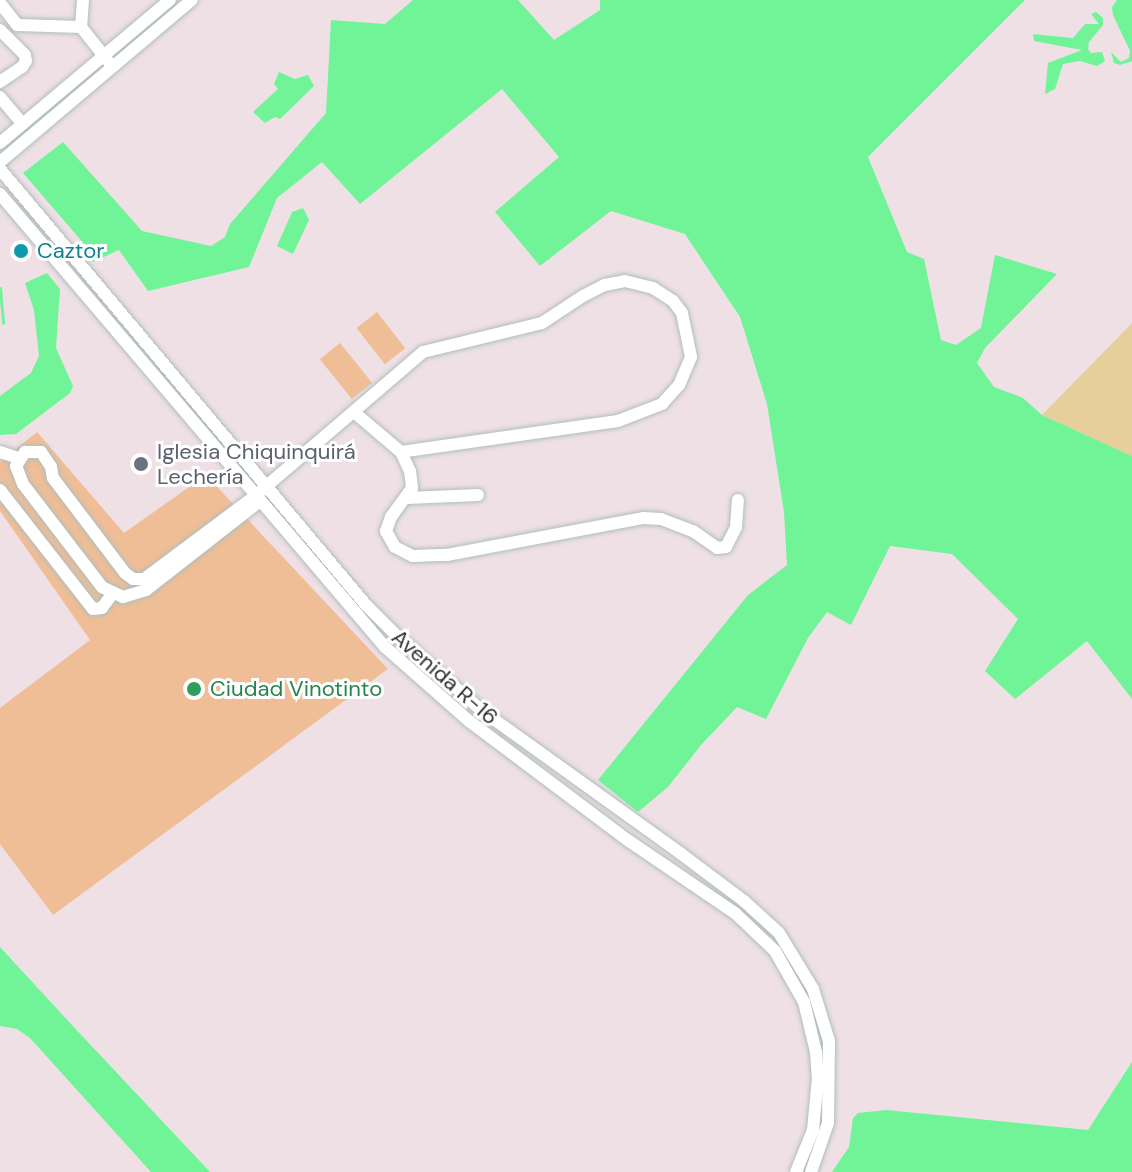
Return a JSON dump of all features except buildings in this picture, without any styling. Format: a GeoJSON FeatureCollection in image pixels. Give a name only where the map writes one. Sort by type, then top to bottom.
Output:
{"type":"FeatureCollection","features":[{"type":"Feature","properties":{"kind":"street"},"geometry":{"type":"LineString","coordinates":[[83,0],[81,27],[113,67]]}},
{"type":"Feature","properties":{"kind":"street"},"geometry":{"type":"LineString","coordinates":[[0,143],[170,0]]}},
{"type":"Feature","properties":{"kind":"street"},"geometry":{"type":"LineString","coordinates":[[0,162],[192,0]]}},
{"type":"Feature","properties":{"kind":"street"},"geometry":{"type":"LineString","coordinates":[[0,3],[17,25],[81,27]]}},
{"type":"Feature","properties":{"kind":"street"},"geometry":{"type":"LineString","coordinates":[[0,30],[25,55],[26,61],[0,82]]}},
{"type":"Feature","properties":{"kind":"street"},"geometry":{"type":"LineString","coordinates":[[0,97],[23,124]]}},
{"type":"Feature","properties":{"kind":"street","name":"Avenida R-16"},"geometry":{"type":"LineString","coordinates":[[0,169],[366,605],[432,670],[532,749],[764,917],[803,969],[829,1041],[828,1123],[811,1172]]}},
{"type":"Feature","properties":{"kind":"street","name":"Avenida R-16"},"geometry":{"type":"LineString","coordinates":[[0,194],[360,621],[423,683],[629,841],[754,929],[792,977],[808,1013],[816,1052],[813,1130],[796,1172]]}},
{"type":"Feature","properties":{"kind":"street"},"geometry":{"type":"LineString","coordinates":[[258,498],[154,575],[133,579],[125,573],[53,478],[46,457],[32,450],[18,458],[16,466],[23,484],[102,587],[112,594],[134,596],[146,590],[258,498],[266,487],[423,352],[542,323],[605,285],[638,282],[673,301],[682,313],[691,357],[679,385],[662,404],[618,421],[401,452]]}},
{"type":"Feature","properties":{"kind":"street"},"geometry":{"type":"LineString","coordinates":[[355,413],[401,452],[412,480],[407,498],[391,517],[386,531],[395,547],[413,556],[447,555],[643,518],[661,519],[693,531],[717,548],[726,547],[736,527],[738,500]]}},
{"type":"Feature","properties":{"kind":"street"},"geometry":{"type":"LineString","coordinates":[[209,442],[220,432]]}},
{"type":"Feature","properties":{"kind":"street"},"geometry":{"type":"LineString","coordinates":[[0,452],[18,458]]}},
{"type":"Feature","properties":{"kind":"street"},"geometry":{"type":"LineString","coordinates":[[0,490],[93,609],[109,602],[112,594]]}},
{"type":"Feature","properties":{"kind":"street"},"geometry":{"type":"LineString","coordinates":[[407,498],[478,495]]}},
{"type":"Feature","properties":{"kind":"street"},"geometry":{"type":"LineString","coordinates":[[754,929],[764,917]]}},
{"type":"Feature","properties":{"kind":"shaded area"},"geometry":{"type":"Polygon","coordinates":[[[413,0],[518,0],[554,40],[600,10],[600,0],[1025,0],[868,157],[907,252],[924,259],[941,340],[956,345],[981,328],[995,255],[1057,274],[985,348],[977,363],[994,387],[1023,398],[1042,415],[1132,456],[1132,699],[1087,641],[1015,699],[985,671],[1018,619],[952,554],[890,546],[851,625],[827,612],[808,638],[766,719],[737,707],[701,745],[668,787],[638,812],[598,780],[748,595],[787,565],[784,512],[767,404],[740,317],[685,234],[611,211],[540,266],[495,212],[559,157],[502,89],[360,204],[322,162],[277,198],[249,267],[148,291],[119,250],[93,262],[82,252],[85,245],[23,173],[63,142],[142,231],[211,246],[225,237],[230,224],[326,113],[331,20],[385,24],[413,0]]]}},
{"type":"Feature","properties":{"kind":"shaded area"},"geometry":{"type":"Polygon","coordinates":[[[1117,0],[1132,0],[1132,61],[1120,65],[1114,63],[1111,52],[1121,62],[1129,58],[1130,51],[1113,15],[1112,7],[1117,0]]]}},
{"type":"Feature","properties":{"kind":"shaded area"},"geometry":{"type":"Polygon","coordinates":[[[1096,12],[1103,18],[1103,25],[1089,42],[1088,49],[1091,53],[1102,52],[1105,61],[1097,66],[1080,61],[1063,64],[1055,89],[1045,94],[1048,63],[1082,50],[1034,41],[1033,34],[1073,38],[1085,24],[1099,24],[1091,14],[1096,12]]]}},
{"type":"Feature","properties":{"kind":"shaded area"},"geometry":{"type":"Polygon","coordinates":[[[279,72],[295,79],[308,75],[314,86],[280,119],[275,117],[265,123],[253,112],[278,89],[274,84],[279,72]]]}},
{"type":"Feature","properties":{"kind":"shaded area"},"geometry":{"type":"Polygon","coordinates":[[[303,208],[309,220],[293,254],[277,246],[292,212],[303,208]]]}},
{"type":"Feature","properties":{"kind":"shaded area"},"geometry":{"type":"Polygon","coordinates":[[[47,273],[60,289],[56,348],[73,386],[70,393],[16,434],[0,435],[0,396],[31,373],[39,356],[34,310],[25,283],[47,273]]]}},
{"type":"Feature","properties":{"kind":"shaded area"},"geometry":{"type":"Polygon","coordinates":[[[377,312],[405,348],[385,364],[357,328],[377,312]]]}},
{"type":"Feature","properties":{"kind":"shaded area"},"geometry":{"type":"Polygon","coordinates":[[[1132,323],[1132,456],[1042,415],[1132,323]]]}},
{"type":"Feature","properties":{"kind":"shaded area"},"geometry":{"type":"Polygon","coordinates":[[[340,343],[372,383],[352,399],[320,359],[340,343]]]}},
{"type":"Feature","properties":{"kind":"shaded area","name":"Ciudad Vinotinto"},"geometry":{"type":"Polygon","coordinates":[[[37,432],[124,533],[206,475],[388,669],[53,915],[0,844],[0,708],[90,640],[0,511],[0,462],[37,432]]]}},
{"type":"Feature","properties":{"kind":"shaded area"},"geometry":{"type":"Polygon","coordinates":[[[0,947],[210,1172],[151,1172],[30,1038],[17,1029],[0,1026],[0,947]]]}},
{"type":"Feature","properties":{"kind":"shaded area"},"geometry":{"type":"Polygon","coordinates":[[[1132,1062],[1132,1172],[832,1172],[849,1147],[853,1118],[858,1113],[886,1110],[1088,1130],[1132,1062]]]}},
{"type":"Feature","properties":{"kind":"waterway"},"geometry":{"type":"LineString","coordinates":[[0,288],[3,323]]}},
{"type":"Feature","properties":{"kind":"place","name":"Caztor"},"geometry":{"type":"Point","coordinates":[21,251]}},
{"type":"Feature","properties":{"kind":"place","name":"Iglesia Chiquinquirá Lechería"},"geometry":{"type":"Point","coordinates":[141,464]}},
{"type":"Feature","properties":{"kind":"place","name":"Ciudad Vinotinto"},"geometry":{"type":"Point","coordinates":[194,689]}}]}
